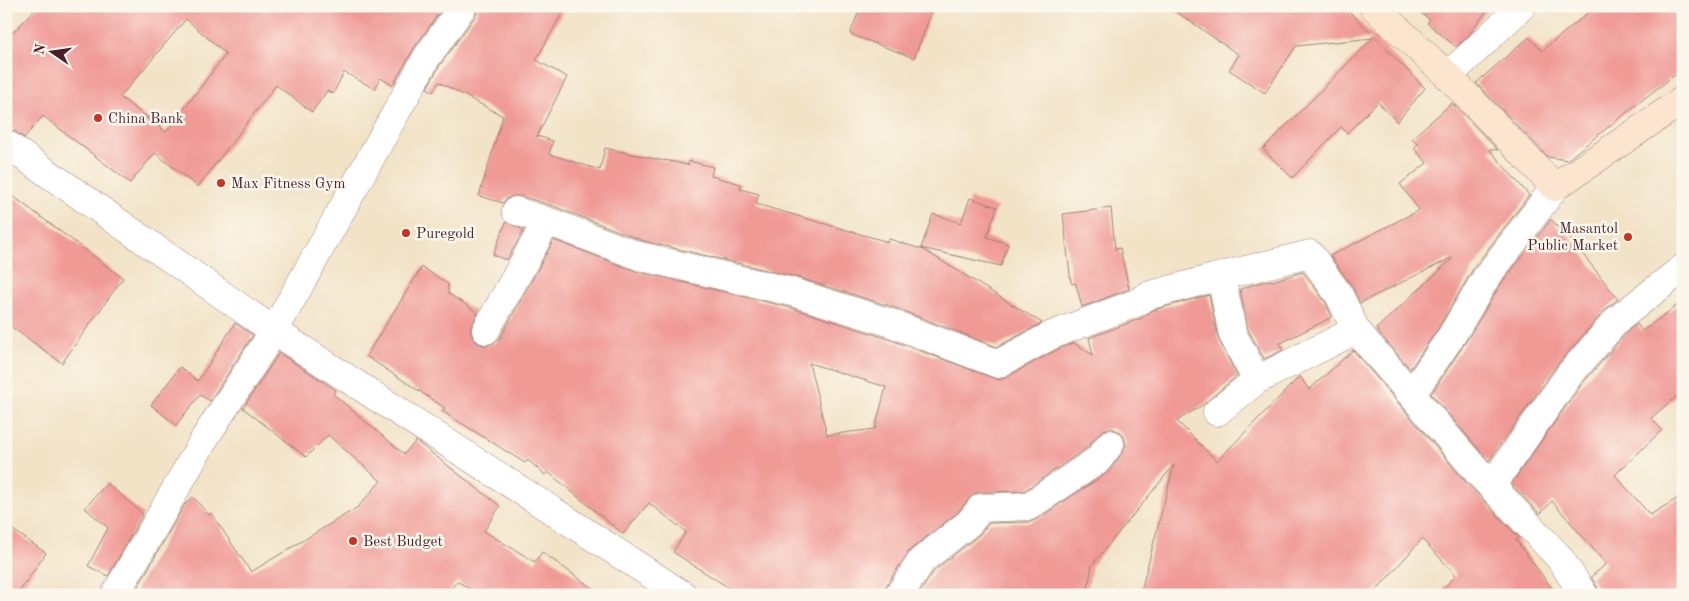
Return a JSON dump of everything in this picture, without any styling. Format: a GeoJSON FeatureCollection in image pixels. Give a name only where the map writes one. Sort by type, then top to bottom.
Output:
{"type":"FeatureCollection","features":[{"type":"Feature","properties":{"kind":"main road"},"geometry":{"type":"LineString","coordinates":[[1373,6],[1448,76],[1555,187],[1683,100]]}},
{"type":"Feature","properties":{"kind":"street"},"geometry":{"type":"LineString","coordinates":[[114,595],[206,436],[274,331],[427,57],[463,6]]}},
{"type":"Feature","properties":{"kind":"street"},"geometry":{"type":"LineString","coordinates":[[1448,76],[1522,6]]}},
{"type":"Feature","properties":{"kind":"street"},"geometry":{"type":"LineString","coordinates":[[6,144],[274,331],[683,595]]}},
{"type":"Feature","properties":{"kind":"street"},"geometry":{"type":"LineString","coordinates":[[1412,394],[1452,335],[1486,278],[1555,187]]}},
{"type":"Feature","properties":{"kind":"street"},"geometry":{"type":"LineString","coordinates":[[516,211],[639,256],[792,292],[844,308],[888,322],[998,364],[1052,335],[1136,303],[1147,296],[1310,254],[1339,295],[1356,330],[1476,470],[1559,558],[1584,595]]}},
{"type":"Feature","properties":{"kind":"street"},"geometry":{"type":"LineString","coordinates":[[486,330],[547,221]]}},
{"type":"Feature","properties":{"kind":"street"},"geometry":{"type":"LineString","coordinates":[[1492,485],[1575,368],[1618,319],[1683,268]]}},
{"type":"Feature","properties":{"kind":"street"},"geometry":{"type":"LineString","coordinates":[[1221,276],[1233,335],[1257,380]]}},
{"type":"Feature","properties":{"kind":"street"},"geometry":{"type":"LineString","coordinates":[[1217,412],[1257,380],[1356,330]]}},
{"type":"Feature","properties":{"kind":"street"},"geometry":{"type":"LineString","coordinates":[[900,595],[922,560],[969,523],[981,508],[1029,506],[1098,460],[1110,444]]}},
{"type":"Feature","properties":{"kind":"building"},"geometry":{"type":"Polygon","coordinates":[[[38,6],[444,6],[414,48],[393,85],[380,78],[375,89],[344,72],[333,94],[327,91],[312,112],[276,85],[198,187],[155,153],[130,183],[43,116],[24,138],[15,131],[6,129],[6,40],[38,6]],[[186,19],[120,97],[166,132],[226,54],[186,19]]]}},
{"type":"Feature","properties":{"kind":"building"},"geometry":{"type":"Polygon","coordinates":[[[478,6],[566,6],[536,60],[567,77],[537,136],[553,141],[549,154],[600,170],[605,148],[665,161],[688,165],[689,161],[713,167],[711,176],[741,184],[740,189],[759,194],[756,204],[888,242],[889,239],[924,250],[1042,323],[997,347],[893,307],[796,277],[644,241],[553,206],[521,196],[512,196],[503,203],[479,196],[503,116],[439,82],[433,92],[427,88],[440,65],[476,15],[478,6]]]}},
{"type":"Feature","properties":{"kind":"building"},"geometry":{"type":"Polygon","coordinates":[[[861,6],[934,6],[914,58],[850,34],[861,6]]]}},
{"type":"Feature","properties":{"kind":"building"},"geometry":{"type":"Polygon","coordinates":[[[1168,6],[1344,6],[1425,88],[1397,122],[1378,102],[1347,133],[1341,127],[1292,178],[1263,149],[1373,38],[1296,46],[1265,93],[1229,70],[1239,55],[1168,6]]]}},
{"type":"Feature","properties":{"kind":"building"},"geometry":{"type":"Polygon","coordinates":[[[1412,6],[1490,6],[1468,36],[1456,47],[1427,23],[1430,20],[1412,6]]]}},
{"type":"Feature","properties":{"kind":"building"},"geometry":{"type":"Polygon","coordinates":[[[1596,6],[1683,6],[1683,69],[1567,160],[1548,157],[1476,83],[1529,37],[1542,51],[1596,6]]]}},
{"type":"Feature","properties":{"kind":"building"},"geometry":{"type":"Polygon","coordinates":[[[1452,103],[1498,150],[1489,149],[1529,195],[1473,269],[1439,327],[1410,369],[1376,329],[1452,259],[1360,303],[1352,286],[1330,256],[1419,210],[1400,184],[1427,163],[1414,148],[1418,144],[1412,138],[1452,103]]]}},
{"type":"Feature","properties":{"kind":"building"},"geometry":{"type":"Polygon","coordinates":[[[6,191],[123,278],[62,363],[6,323],[6,191]]]}},
{"type":"Feature","properties":{"kind":"building"},"geometry":{"type":"Polygon","coordinates":[[[970,198],[997,207],[987,237],[1008,244],[1001,266],[921,248],[933,214],[961,223],[970,198]]]}},
{"type":"Feature","properties":{"kind":"building"},"geometry":{"type":"Polygon","coordinates":[[[1111,208],[1115,249],[1120,248],[1129,289],[1082,307],[1076,284],[1071,283],[1063,214],[1111,208]]]}},
{"type":"Feature","properties":{"kind":"building"},"geometry":{"type":"Polygon","coordinates":[[[1551,219],[1561,231],[1563,229],[1618,299],[1606,309],[1557,365],[1489,461],[1431,394],[1499,287],[1551,219]]]}},
{"type":"Feature","properties":{"kind":"building"},"geometry":{"type":"Polygon","coordinates":[[[506,222],[524,230],[507,260],[493,255],[506,222]]]}},
{"type":"Feature","properties":{"kind":"building"},"geometry":{"type":"Polygon","coordinates":[[[554,240],[635,271],[788,307],[883,337],[999,380],[1058,349],[1074,343],[1093,355],[1089,338],[1142,318],[1153,310],[1209,295],[1218,338],[1237,376],[1204,404],[1177,421],[1217,461],[1300,376],[1309,390],[1353,350],[1464,480],[1519,538],[1516,540],[1557,595],[1437,595],[1456,575],[1422,539],[1372,595],[1140,595],[1174,465],[1092,565],[1087,595],[918,595],[934,571],[979,535],[989,523],[1030,522],[1107,473],[1126,445],[1124,437],[1120,432],[1111,428],[1103,430],[1087,448],[1024,491],[980,492],[974,494],[958,512],[909,551],[886,586],[883,595],[740,595],[673,552],[686,532],[649,503],[623,534],[548,472],[545,475],[528,460],[525,463],[442,411],[445,408],[366,356],[422,267],[448,284],[448,293],[478,313],[470,330],[473,338],[478,343],[486,346],[500,338],[554,240]],[[809,363],[827,435],[875,429],[886,387],[809,363]]]}},
{"type":"Feature","properties":{"kind":"building"},"geometry":{"type":"Polygon","coordinates":[[[1303,272],[1326,303],[1332,317],[1279,344],[1283,350],[1264,359],[1248,330],[1240,289],[1303,272]]]}},
{"type":"Feature","properties":{"kind":"building"},"geometry":{"type":"Polygon","coordinates":[[[1683,301],[1683,391],[1651,418],[1662,430],[1615,475],[1650,515],[1683,495],[1683,595],[1600,595],[1591,577],[1606,564],[1552,501],[1540,514],[1511,484],[1581,385],[1629,330],[1637,324],[1642,331],[1683,301]]]}},
{"type":"Feature","properties":{"kind":"building"},"geometry":{"type":"Polygon","coordinates":[[[235,323],[253,335],[210,401],[200,395],[176,425],[151,405],[180,367],[198,381],[235,323]]]}},
{"type":"Feature","properties":{"kind":"building"},"geometry":{"type":"Polygon","coordinates":[[[279,353],[336,390],[333,394],[404,454],[416,441],[500,506],[484,531],[535,562],[542,552],[602,595],[479,595],[457,581],[446,595],[144,595],[136,590],[185,504],[193,497],[209,515],[211,513],[251,572],[358,507],[381,481],[328,435],[306,457],[243,408],[279,353]]]}},
{"type":"Feature","properties":{"kind":"building"},"geometry":{"type":"Polygon","coordinates":[[[107,483],[143,514],[108,576],[88,566],[108,528],[85,508],[107,483]]]}},
{"type":"Feature","properties":{"kind":"building"},"geometry":{"type":"Polygon","coordinates":[[[6,525],[46,553],[17,595],[6,595],[6,525]]]}},
{"type":"Feature","properties":{"kind":"place","name":"China Bank"},"geometry":{"type":"Point","coordinates":[98,118]}},
{"type":"Feature","properties":{"kind":"place","name":"Max Fitness Gym"},"geometry":{"type":"Point","coordinates":[221,183]}},
{"type":"Feature","properties":{"kind":"place","name":"Puregold"},"geometry":{"type":"Point","coordinates":[406,233]}},
{"type":"Feature","properties":{"kind":"place","name":"Masantol Public Market"},"geometry":{"type":"Point","coordinates":[1628,237]}},
{"type":"Feature","properties":{"kind":"place","name":"Best Budget"},"geometry":{"type":"Point","coordinates":[353,541]}}]}
